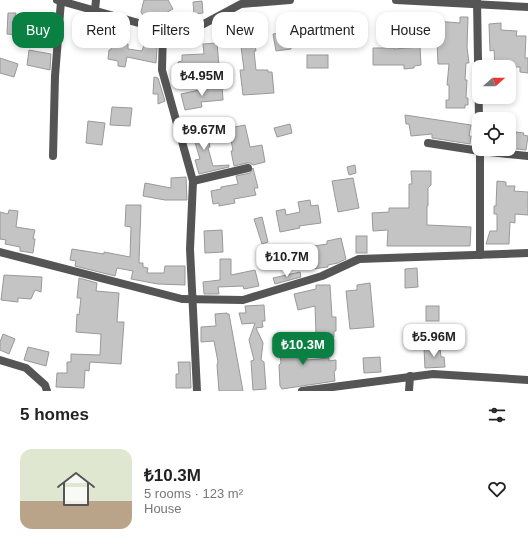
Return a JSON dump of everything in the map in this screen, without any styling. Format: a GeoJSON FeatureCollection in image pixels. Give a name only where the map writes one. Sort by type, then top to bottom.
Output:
{"type":"FeatureCollection","features":[{"type":"Feature","properties":{"kind":"street"},"geometry":{"type":"LineString","coordinates":[[95,10],[96,0]]}},
{"type":"Feature","properties":{"kind":"street"},"geometry":{"type":"LineString","coordinates":[[204,24],[241,2],[290,0]]}},
{"type":"Feature","properties":{"kind":"street"},"geometry":{"type":"LineString","coordinates":[[396,0],[478,2],[528,7]]}},
{"type":"Feature","properties":{"kind":"street"},"geometry":{"type":"LineString","coordinates":[[53,156],[59,1],[138,23]]}},
{"type":"Feature","properties":{"kind":"street"},"geometry":{"type":"LineString","coordinates":[[478,2],[479,112]]}},
{"type":"Feature","properties":{"kind":"street"},"geometry":{"type":"LineString","coordinates":[[163,48],[162,70],[193,181],[190,249],[197,391]]}},
{"type":"Feature","properties":{"kind":"street"},"geometry":{"type":"LineString","coordinates":[[428,142],[472,149]]}},
{"type":"Feature","properties":{"kind":"street"},"geometry":{"type":"LineString","coordinates":[[516,154],[528,156]]}},
{"type":"Feature","properties":{"kind":"street"},"geometry":{"type":"LineString","coordinates":[[480,156],[480,255]]}},
{"type":"Feature","properties":{"kind":"street"},"geometry":{"type":"LineString","coordinates":[[193,181],[248,168]]}},
{"type":"Feature","properties":{"kind":"street"},"geometry":{"type":"LineString","coordinates":[[0,252],[182,299],[243,300],[322,276],[359,259],[528,253]]}},
{"type":"Feature","properties":{"kind":"street"},"geometry":{"type":"LineString","coordinates":[[0,360],[26,368],[45,385],[47,391]]}},
{"type":"Feature","properties":{"kind":"street"},"geometry":{"type":"LineString","coordinates":[[302,391],[434,374],[528,380]]}},
{"type":"Feature","properties":{"kind":"street"},"geometry":{"type":"LineString","coordinates":[[409,391],[410,376]]}},
{"type":"Feature","properties":{"kind":"building"},"geometry":{"type":"Polygon","coordinates":[[[144,0],[168,0],[173,9],[168,12],[141,12],[144,0]]]}},
{"type":"Feature","properties":{"kind":"building"},"geometry":{"type":"Polygon","coordinates":[[[202,1],[203,12],[194,12],[193,2],[202,1]]]}},
{"type":"Feature","properties":{"kind":"building"},"geometry":{"type":"Polygon","coordinates":[[[8,13],[12,13],[12,34],[7,34],[8,13]]]}},
{"type":"Feature","properties":{"kind":"building"},"geometry":{"type":"Polygon","coordinates":[[[460,17],[468,17],[467,47],[469,63],[466,63],[465,80],[467,80],[466,98],[468,98],[468,105],[465,105],[465,108],[446,108],[446,100],[449,100],[449,85],[447,85],[449,64],[438,64],[437,48],[445,48],[445,22],[460,23],[460,17]]]}},
{"type":"Feature","properties":{"kind":"building"},"geometry":{"type":"Polygon","coordinates":[[[501,23],[501,30],[517,31],[516,36],[526,36],[525,58],[528,58],[528,73],[520,72],[520,67],[516,67],[516,60],[495,60],[494,50],[490,51],[489,24],[501,23]]]}},
{"type":"Feature","properties":{"kind":"building"},"geometry":{"type":"Polygon","coordinates":[[[273,34],[276,34],[276,48],[291,49],[276,51],[273,34]]]}},
{"type":"Feature","properties":{"kind":"building"},"geometry":{"type":"Polygon","coordinates":[[[212,43],[212,48],[217,48],[219,66],[197,68],[198,78],[179,79],[178,62],[182,61],[182,55],[204,54],[204,44],[212,43]]]}},
{"type":"Feature","properties":{"kind":"building"},"geometry":{"type":"Polygon","coordinates":[[[111,48],[128,48],[142,51],[143,48],[157,48],[156,63],[127,57],[125,67],[118,66],[118,61],[108,59],[109,50],[111,50],[111,48]]]}},
{"type":"Feature","properties":{"kind":"building"},"geometry":{"type":"Polygon","coordinates":[[[241,48],[255,48],[256,51],[254,51],[256,70],[268,70],[268,72],[272,72],[274,93],[243,95],[240,70],[244,70],[241,48]]]}},
{"type":"Feature","properties":{"kind":"building"},"geometry":{"type":"Polygon","coordinates":[[[373,48],[420,48],[421,65],[414,66],[414,68],[404,69],[404,65],[373,65],[373,48]]]}},
{"type":"Feature","properties":{"kind":"building"},"geometry":{"type":"Polygon","coordinates":[[[29,50],[51,54],[50,70],[27,65],[29,50]]]}},
{"type":"Feature","properties":{"kind":"building"},"geometry":{"type":"Polygon","coordinates":[[[307,55],[328,55],[328,68],[307,68],[307,55]]]}},
{"type":"Feature","properties":{"kind":"building"},"geometry":{"type":"Polygon","coordinates":[[[0,58],[18,64],[14,77],[0,73],[0,58]]]}},
{"type":"Feature","properties":{"kind":"building"},"geometry":{"type":"Polygon","coordinates":[[[154,77],[158,78],[165,101],[158,104],[158,94],[153,94],[154,77]]]}},
{"type":"Feature","properties":{"kind":"building"},"geometry":{"type":"Polygon","coordinates":[[[222,85],[223,100],[201,102],[202,107],[185,110],[181,94],[222,85]]]}},
{"type":"Feature","properties":{"kind":"building"},"geometry":{"type":"Polygon","coordinates":[[[112,107],[132,108],[130,126],[110,125],[112,107]]]}},
{"type":"Feature","properties":{"kind":"building"},"geometry":{"type":"Polygon","coordinates":[[[405,115],[471,125],[469,136],[471,136],[470,144],[432,138],[432,134],[411,136],[409,124],[406,124],[405,115]]]}},
{"type":"Feature","properties":{"kind":"building"},"geometry":{"type":"Polygon","coordinates":[[[88,121],[105,123],[102,145],[86,143],[88,121]]]}},
{"type":"Feature","properties":{"kind":"building"},"geometry":{"type":"Polygon","coordinates":[[[200,124],[201,128],[205,127],[210,147],[208,148],[213,166],[229,165],[229,167],[199,174],[195,160],[200,159],[190,126],[200,124]]]}},
{"type":"Feature","properties":{"kind":"building"},"geometry":{"type":"Polygon","coordinates":[[[290,124],[292,133],[277,137],[274,128],[290,124]]]}},
{"type":"Feature","properties":{"kind":"building"},"geometry":{"type":"Polygon","coordinates":[[[245,125],[250,147],[262,145],[265,162],[253,165],[247,163],[234,166],[229,128],[245,125]]]}},
{"type":"Feature","properties":{"kind":"building"},"geometry":{"type":"Polygon","coordinates":[[[516,132],[524,133],[523,135],[528,136],[526,150],[516,149],[516,132]]]}},
{"type":"Feature","properties":{"kind":"building"},"geometry":{"type":"Polygon","coordinates":[[[355,165],[356,173],[349,175],[347,167],[355,165]]]}},
{"type":"Feature","properties":{"kind":"building"},"geometry":{"type":"Polygon","coordinates":[[[253,168],[258,188],[254,188],[256,195],[234,199],[235,203],[219,206],[219,203],[213,204],[211,191],[221,189],[221,187],[238,184],[236,176],[250,173],[253,168]]]}},
{"type":"Feature","properties":{"kind":"building"},"geometry":{"type":"Polygon","coordinates":[[[411,171],[431,171],[431,185],[428,188],[427,225],[471,227],[470,246],[387,246],[388,230],[373,231],[372,213],[389,212],[389,208],[409,208],[409,184],[412,184],[411,171]]]}},
{"type":"Feature","properties":{"kind":"building"},"geometry":{"type":"Polygon","coordinates":[[[186,177],[187,200],[165,200],[143,196],[145,183],[171,188],[171,178],[186,177]]]}},
{"type":"Feature","properties":{"kind":"building"},"geometry":{"type":"Polygon","coordinates":[[[353,178],[359,208],[338,212],[332,181],[353,178]]]}},
{"type":"Feature","properties":{"kind":"building"},"geometry":{"type":"Polygon","coordinates":[[[497,181],[506,182],[506,186],[515,186],[514,191],[528,192],[528,215],[515,214],[515,223],[510,222],[509,244],[486,244],[490,231],[497,231],[497,214],[494,214],[494,206],[496,206],[497,181]]]}},
{"type":"Feature","properties":{"kind":"building"},"geometry":{"type":"Polygon","coordinates":[[[310,200],[311,206],[318,205],[321,223],[299,226],[300,228],[280,232],[276,211],[285,209],[286,215],[300,212],[298,202],[310,200]]]}},
{"type":"Feature","properties":{"kind":"building"},"geometry":{"type":"Polygon","coordinates":[[[126,205],[141,205],[139,263],[143,263],[143,267],[148,268],[147,273],[164,273],[165,266],[185,266],[185,285],[158,284],[131,279],[133,271],[117,268],[115,276],[75,266],[76,261],[70,260],[72,249],[104,254],[104,252],[130,257],[131,227],[125,226],[126,205]]]}},
{"type":"Feature","properties":{"kind":"building"},"geometry":{"type":"Polygon","coordinates":[[[9,210],[18,211],[16,227],[35,230],[33,239],[35,239],[33,253],[20,251],[20,247],[5,244],[6,240],[0,239],[0,212],[8,214],[9,210]]]}},
{"type":"Feature","properties":{"kind":"building"},"geometry":{"type":"Polygon","coordinates":[[[262,217],[268,242],[262,244],[254,219],[262,217]]]}},
{"type":"Feature","properties":{"kind":"building"},"geometry":{"type":"Polygon","coordinates":[[[222,230],[223,252],[205,253],[204,231],[222,230]]]}},
{"type":"Feature","properties":{"kind":"building"},"geometry":{"type":"Polygon","coordinates":[[[356,236],[367,236],[367,253],[356,253],[356,236]]]}},
{"type":"Feature","properties":{"kind":"building"},"geometry":{"type":"Polygon","coordinates":[[[341,238],[346,259],[338,263],[328,265],[328,267],[312,269],[308,247],[327,244],[327,241],[341,238]]]}},
{"type":"Feature","properties":{"kind":"building"},"geometry":{"type":"Polygon","coordinates":[[[220,259],[231,259],[231,275],[255,270],[259,286],[244,289],[243,286],[218,287],[219,294],[204,294],[203,282],[220,280],[220,259]]]}},
{"type":"Feature","properties":{"kind":"building"},"geometry":{"type":"Polygon","coordinates":[[[417,268],[418,287],[405,288],[405,269],[417,268]]]}},
{"type":"Feature","properties":{"kind":"building"},"geometry":{"type":"Polygon","coordinates":[[[300,272],[301,277],[275,284],[273,278],[300,272]]]}},
{"type":"Feature","properties":{"kind":"building"},"geometry":{"type":"Polygon","coordinates":[[[4,275],[42,277],[41,292],[35,290],[31,299],[18,298],[18,302],[1,300],[4,275]]]}},
{"type":"Feature","properties":{"kind":"building"},"geometry":{"type":"Polygon","coordinates":[[[79,278],[97,283],[96,291],[119,293],[117,322],[124,322],[121,364],[90,362],[89,371],[85,370],[84,388],[56,387],[57,373],[67,373],[67,362],[71,362],[71,354],[100,355],[101,334],[76,332],[77,314],[79,315],[81,298],[77,298],[79,278]]]}},
{"type":"Feature","properties":{"kind":"building"},"geometry":{"type":"Polygon","coordinates":[[[370,283],[374,327],[350,329],[346,291],[357,290],[357,285],[370,283]]]}},
{"type":"Feature","properties":{"kind":"building"},"geometry":{"type":"Polygon","coordinates":[[[316,285],[330,285],[332,317],[336,317],[336,331],[334,331],[334,337],[322,337],[322,333],[316,334],[315,306],[298,310],[294,294],[316,289],[316,285]]]}},
{"type":"Feature","properties":{"kind":"building"},"geometry":{"type":"Polygon","coordinates":[[[264,305],[265,321],[262,321],[263,327],[256,328],[263,343],[261,360],[264,362],[266,389],[253,390],[251,361],[254,360],[249,340],[255,323],[242,324],[239,313],[246,313],[245,306],[264,305]]]}},
{"type":"Feature","properties":{"kind":"building"},"geometry":{"type":"Polygon","coordinates":[[[426,306],[439,306],[439,321],[426,321],[426,306]]]}},
{"type":"Feature","properties":{"kind":"building"},"geometry":{"type":"Polygon","coordinates":[[[215,314],[229,314],[243,391],[219,391],[218,362],[214,341],[201,342],[201,327],[216,326],[215,314]]]}},
{"type":"Feature","properties":{"kind":"building"},"geometry":{"type":"Polygon","coordinates":[[[3,334],[15,339],[9,354],[0,350],[0,342],[3,334]]]}},
{"type":"Feature","properties":{"kind":"building"},"geometry":{"type":"Polygon","coordinates":[[[305,338],[307,360],[329,358],[329,361],[336,360],[336,370],[334,371],[335,381],[282,389],[280,386],[279,365],[281,363],[279,340],[305,338]]]}},
{"type":"Feature","properties":{"kind":"building"},"geometry":{"type":"Polygon","coordinates":[[[28,347],[49,352],[46,366],[24,360],[28,347]]]}},
{"type":"Feature","properties":{"kind":"building"},"geometry":{"type":"Polygon","coordinates":[[[440,348],[441,357],[444,357],[445,367],[425,368],[424,349],[440,348]]]}},
{"type":"Feature","properties":{"kind":"building"},"geometry":{"type":"Polygon","coordinates":[[[380,357],[381,372],[364,373],[363,358],[380,357]]]}},
{"type":"Feature","properties":{"kind":"building"},"geometry":{"type":"Polygon","coordinates":[[[178,362],[190,362],[191,388],[176,388],[176,374],[179,374],[178,362]]]}}]}
